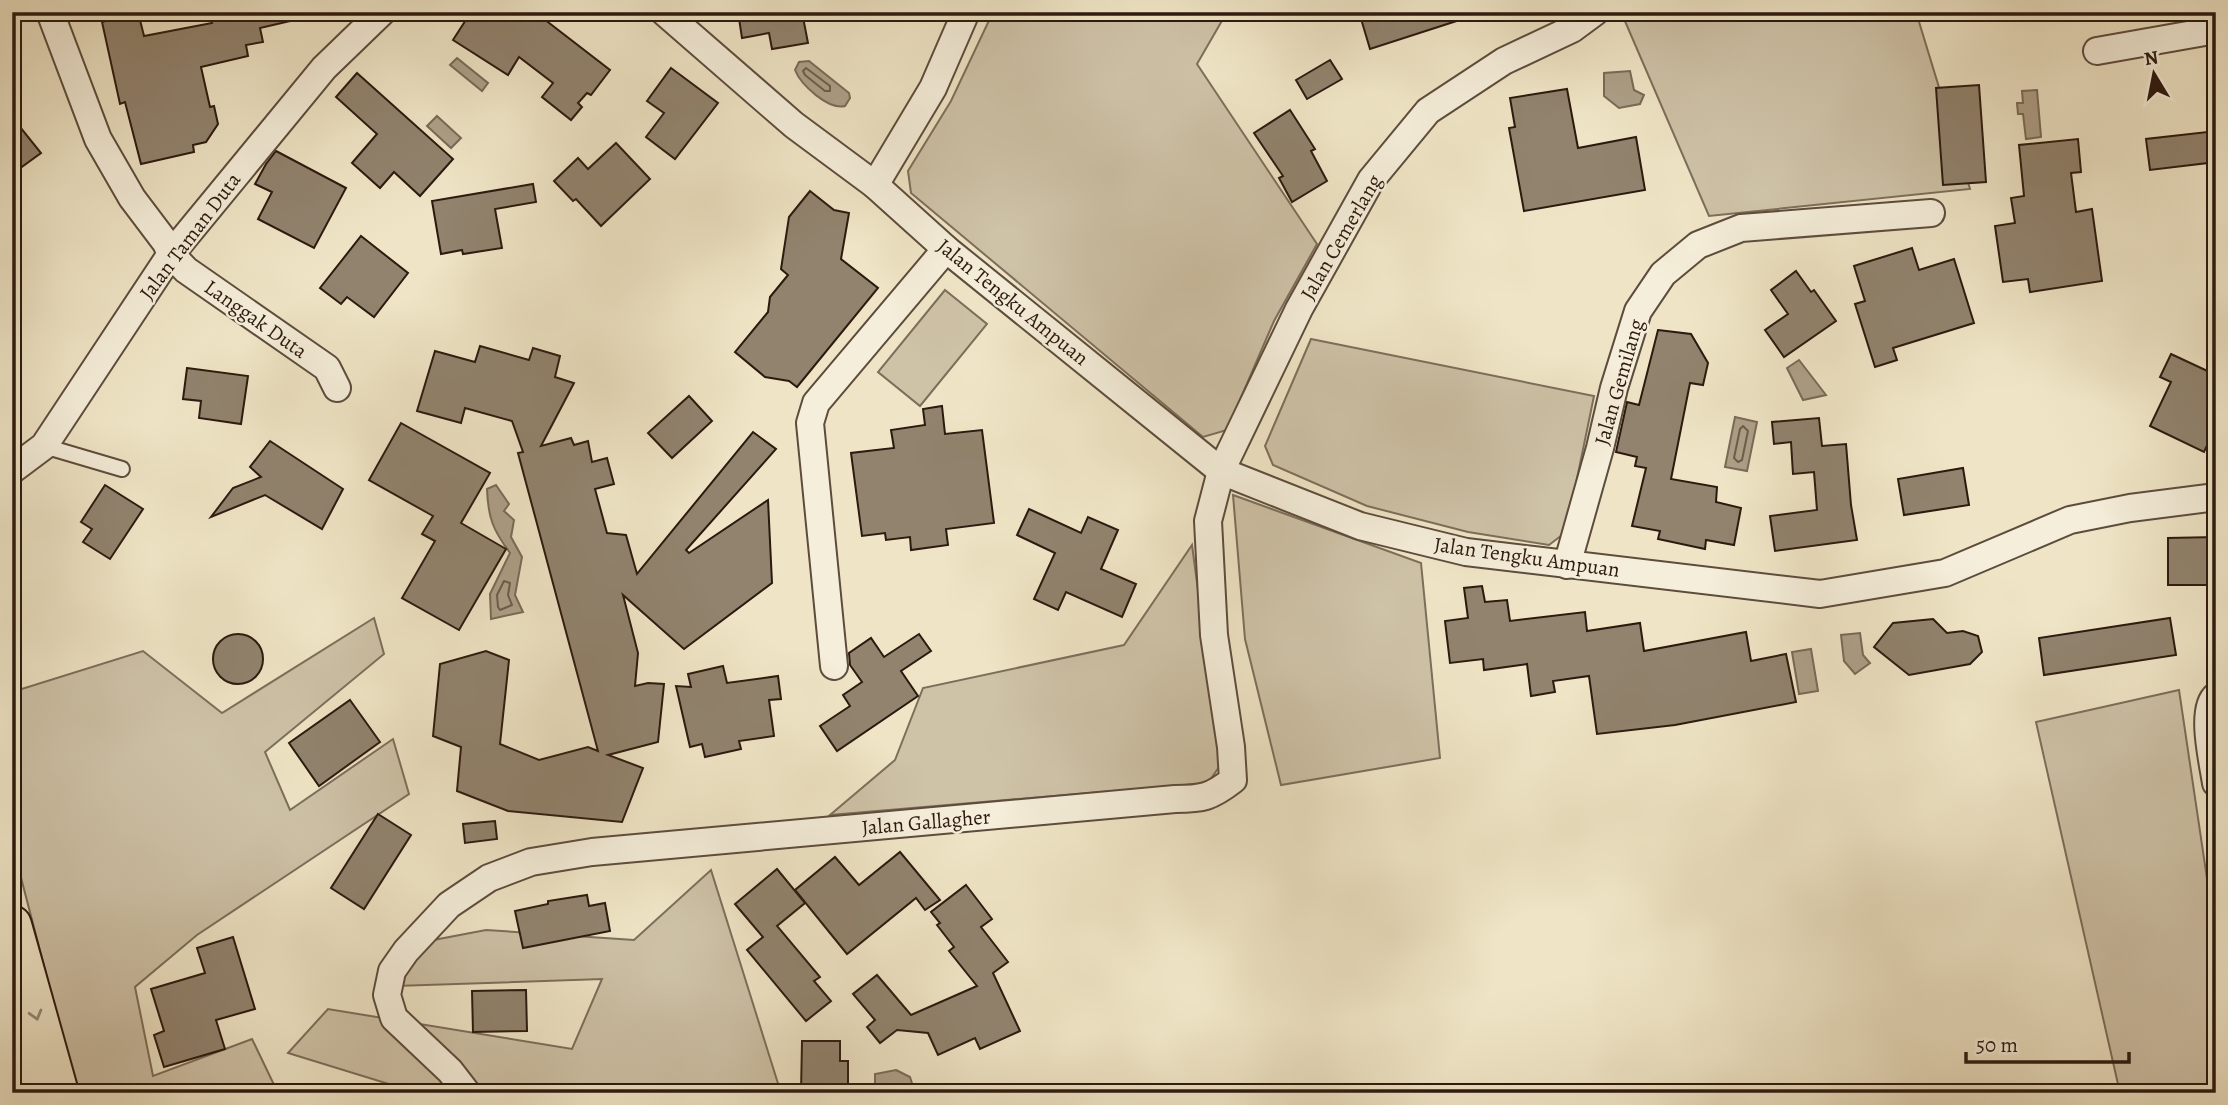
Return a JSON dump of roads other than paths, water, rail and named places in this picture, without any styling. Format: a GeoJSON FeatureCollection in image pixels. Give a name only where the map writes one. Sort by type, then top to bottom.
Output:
{"type":"FeatureCollection","features":[{"type":"Feature","properties":{"kind":"main road"},"geometry":{"type":"LineString","coordinates":[[12,925],[59,1093]]}},
{"type":"Feature","properties":{"kind":"main road"},"geometry":{"type":"LineString","coordinates":[[12,1025],[22,1093]]}},
{"type":"Feature","properties":{"kind":"street","name":"Langgak Duta"},"geometry":{"type":"LineString","coordinates":[[50,12],[98,139],[132,198],[166,243],[171,254],[186,270],[339,375]]}},
{"type":"Feature","properties":{"kind":"street","name":"Jalan Taman Duta"},"geometry":{"type":"LineString","coordinates":[[12,470],[44,446],[171,254],[324,68],[382,12]]}},
{"type":"Feature","properties":{"kind":"street","name":"Jalan Tengku Ampuan"},"geometry":{"type":"LineString","coordinates":[[664,12],[794,125],[875,185],[946,249],[1221,471],[1360,527],[1466,552],[1819,594],[1945,573],[2070,520],[2130,508],[2216,497]]}},
{"type":"Feature","properties":{"kind":"street"},"geometry":{"type":"LineString","coordinates":[[875,185],[933,88],[966,12]]}},
{"type":"Feature","properties":{"kind":"street","name":"Jalan Cemerlang"},"geometry":{"type":"LineString","coordinates":[[1221,471],[1299,309],[1371,180],[1428,111],[1504,61],[1572,29],[1595,12]]}},
{"type":"Feature","properties":{"kind":"street"},"geometry":{"type":"LineString","coordinates":[[2097,51],[2216,30]]}},
{"type":"Feature","properties":{"kind":"street","name":"Jalan Gemilang"},"geometry":{"type":"LineString","coordinates":[[1566,565],[1638,311],[1663,274],[1698,245],[1741,228],[1931,213]]}},
{"type":"Feature","properties":{"kind":"street"},"geometry":{"type":"LineString","coordinates":[[834,666],[810,423],[817,403],[946,249]]}},
{"type":"Feature","properties":{"kind":"street","name":"Jalan Gallagher"},"geometry":{"type":"LineString","coordinates":[[467,1093],[450,1071],[394,1018],[387,995],[392,971],[406,951],[449,905],[489,878],[531,862],[592,852],[1175,799],[1202,799],[1216,793],[1233,780],[1231,747],[1214,635],[1208,521],[1221,471]]}},
{"type":"Feature","properties":{"kind":"street"},"geometry":{"type":"LineString","coordinates":[[2216,696],[2211,700],[2207,713],[2216,783]]}},
{"type":"Feature","properties":{"kind":"lane"},"geometry":{"type":"LineString","coordinates":[[44,446],[122,470]]}},
{"type":"Feature","properties":{"kind":"water"},"geometry":{"type":"Polygon","coordinates":[[[457,58],[488,83],[482,91],[450,65],[457,58]]]}},
{"type":"Feature","properties":{"kind":"water"},"geometry":{"type":"Polygon","coordinates":[[[809,61],[849,93],[850,98],[845,106],[823,100],[803,83],[795,70],[799,62],[809,61]]]}},
{"type":"Feature","properties":{"kind":"water"},"geometry":{"type":"Polygon","coordinates":[[[1630,71],[1634,90],[1644,95],[1640,104],[1619,108],[1604,96],[1604,73],[1630,71]]]}},
{"type":"Feature","properties":{"kind":"water"},"geometry":{"type":"Polygon","coordinates":[[[2037,90],[2041,137],[2026,139],[2023,114],[2018,114],[2017,103],[2023,103],[2022,91],[2037,90]]]}},
{"type":"Feature","properties":{"kind":"water"},"geometry":{"type":"Polygon","coordinates":[[[437,116],[461,138],[451,148],[427,126],[437,116]]]}},
{"type":"Feature","properties":{"kind":"water"},"geometry":{"type":"Polygon","coordinates":[[[1799,360],[1826,395],[1803,400],[1787,368],[1799,360]]]}},
{"type":"Feature","properties":{"kind":"water"},"geometry":{"type":"Polygon","coordinates":[[[1735,417],[1757,422],[1747,471],[1725,467],[1735,417]]]}},
{"type":"Feature","properties":{"kind":"water"},"geometry":{"type":"Polygon","coordinates":[[[496,485],[509,504],[504,511],[514,520],[511,537],[522,557],[515,595],[523,612],[491,619],[490,594],[510,553],[490,516],[487,489],[496,485]]]}},
{"type":"Feature","properties":{"kind":"water"},"geometry":{"type":"Polygon","coordinates":[[[1860,633],[1863,655],[1870,663],[1855,674],[1844,661],[1841,635],[1860,633]]]}},
{"type":"Feature","properties":{"kind":"water"},"geometry":{"type":"Polygon","coordinates":[[[1811,649],[1818,691],[1799,694],[1792,652],[1811,649]]]}},
{"type":"Feature","properties":{"kind":"water"},"geometry":{"type":"Polygon","coordinates":[[[896,1070],[910,1077],[915,1093],[875,1093],[875,1074],[896,1070]]]}}]}
